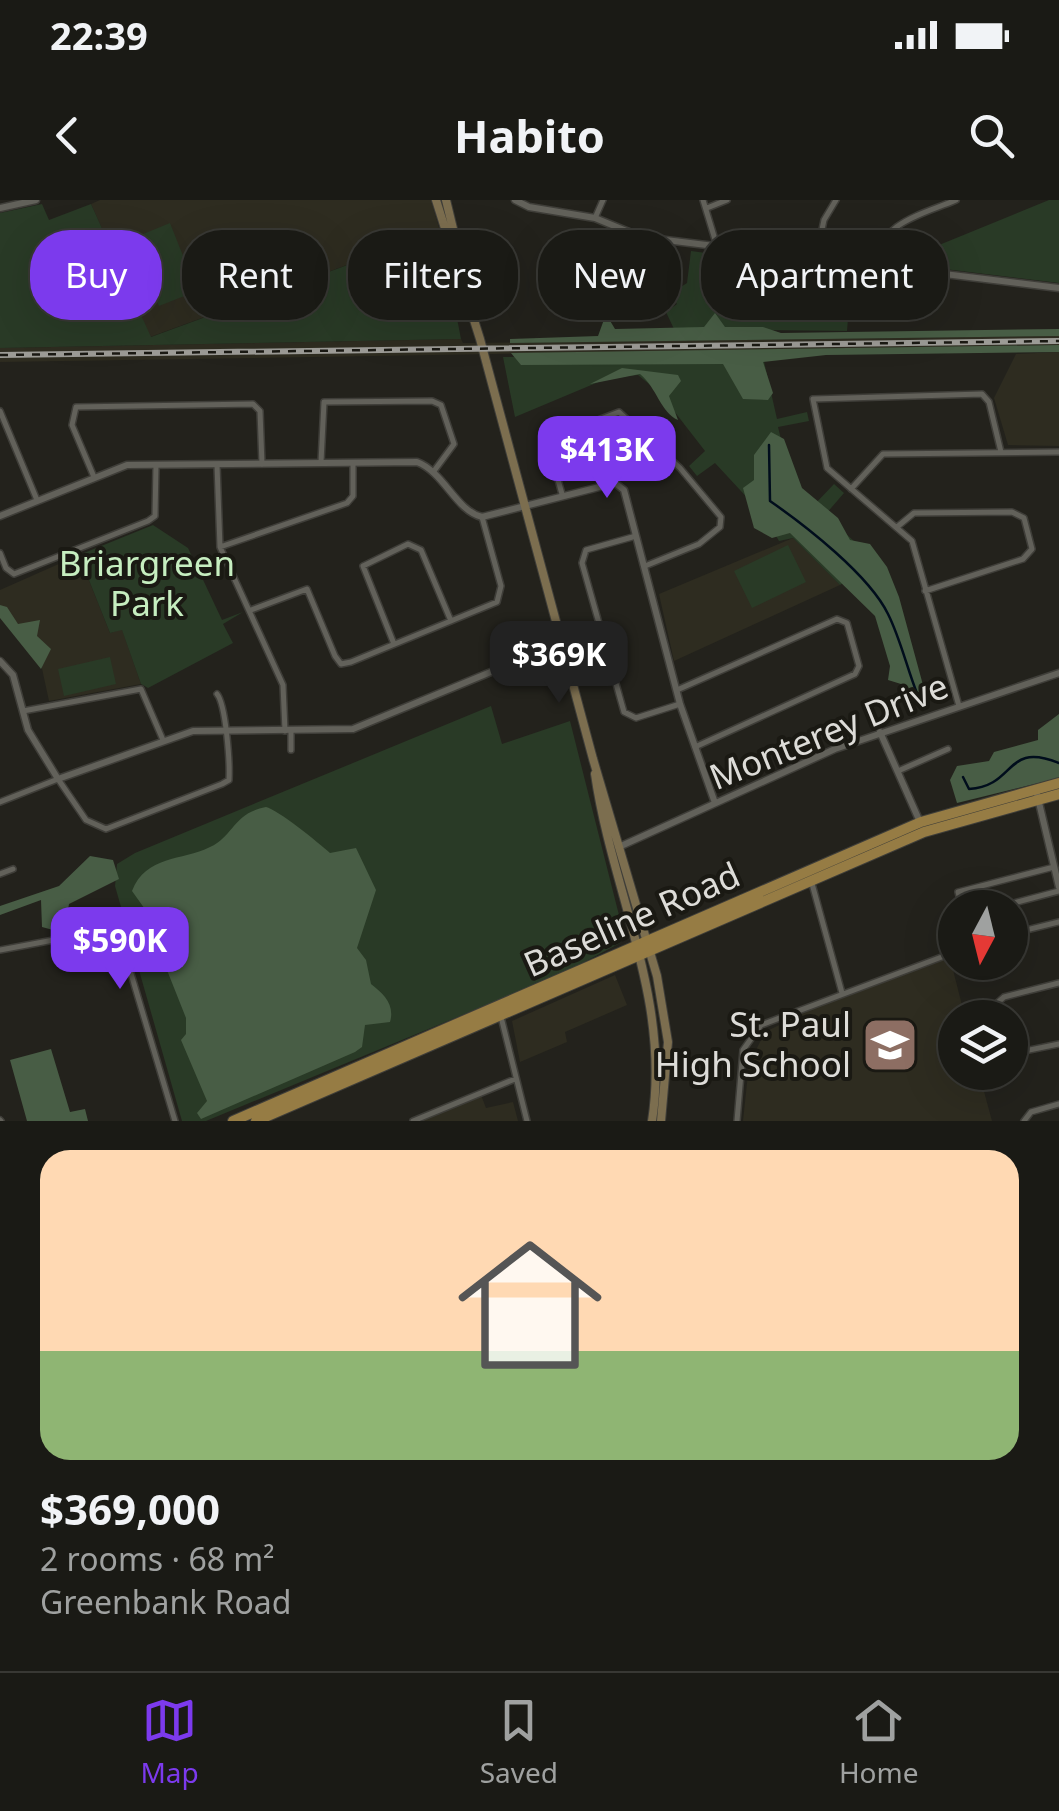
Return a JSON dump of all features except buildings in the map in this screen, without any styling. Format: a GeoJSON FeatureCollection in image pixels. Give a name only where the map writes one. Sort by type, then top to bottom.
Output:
{"type":"FeatureCollection","features":[{"type":"Feature","properties":{"kind":"main road"},"geometry":{"type":"LineString","coordinates":[[436,200],[446,230]]}},
{"type":"Feature","properties":{"kind":"main road"},"geometry":{"type":"LineString","coordinates":[[446,200],[453,230]]}},
{"type":"Feature","properties":{"kind":"main road"},"geometry":{"type":"LineString","coordinates":[[474,320],[645,949],[658,1040],[652,1121]]}},
{"type":"Feature","properties":{"kind":"main road"},"geometry":{"type":"LineString","coordinates":[[593,760],[620,846],[668,1042],[661,1121]]}},
{"type":"Feature","properties":{"kind":"main road","name":"Baseline Road"},"geometry":{"type":"LineString","coordinates":[[1037,795],[1059,783]]}},
{"type":"Feature","properties":{"kind":"main road","name":"Baseline Road"},"geometry":{"type":"LineString","coordinates":[[256,1121],[922,827],[1037,795],[1059,794]]}},
{"type":"Feature","properties":{"kind":"main road","name":"Baseline Road"},"geometry":{"type":"LineString","coordinates":[[233,1121],[500,1014]]}},
{"type":"Feature","properties":{"kind":"street"},"geometry":{"type":"LineString","coordinates":[[0,208],[36,200]]}},
{"type":"Feature","properties":{"kind":"street"},"geometry":{"type":"LineString","coordinates":[[515,200],[529,207],[594,218],[641,237],[701,244]]}},
{"type":"Feature","properties":{"kind":"street"},"geometry":{"type":"LineString","coordinates":[[594,218],[603,200]]}},
{"type":"Feature","properties":{"kind":"street"},"geometry":{"type":"LineString","coordinates":[[703,200],[713,230]]}},
{"type":"Feature","properties":{"kind":"street"},"geometry":{"type":"LineString","coordinates":[[707,208],[728,200]]}},
{"type":"Feature","properties":{"kind":"street"},"geometry":{"type":"LineString","coordinates":[[822,230],[836,200]]}},
{"type":"Feature","properties":{"kind":"street"},"geometry":{"type":"LineString","coordinates":[[889,230],[956,200]]}},
{"type":"Feature","properties":{"kind":"street"},"geometry":{"type":"LineString","coordinates":[[948,274],[1059,288]]}},
{"type":"Feature","properties":{"kind":"street"},"geometry":{"type":"LineString","coordinates":[[959,706],[912,541],[827,468],[812,404],[817,396],[982,394],[989,402],[1001,452]]}},
{"type":"Feature","properties":{"kind":"street"},"geometry":{"type":"LineString","coordinates":[[322,462],[324,402],[432,401],[442,405],[454,444],[434,470]]}},
{"type":"Feature","properties":{"kind":"street"},"geometry":{"type":"LineString","coordinates":[[94,477],[72,425],[76,407],[253,404],[260,411],[262,464]]}},
{"type":"Feature","properties":{"kind":"street"},"geometry":{"type":"LineString","coordinates":[[0,410],[37,500]]}},
{"type":"Feature","properties":{"kind":"street"},"geometry":{"type":"LineString","coordinates":[[562,494],[549,448],[551,438],[618,412],[680,468],[721,517],[720,527],[699,544],[645,566]]}},
{"type":"Feature","properties":{"kind":"street"},"geometry":{"type":"LineString","coordinates":[[851,489],[883,454],[1059,452]]}},
{"type":"Feature","properties":{"kind":"street"},"geometry":{"type":"LineString","coordinates":[[0,516],[127,465],[418,462],[434,470],[472,514],[482,517],[615,482],[624,490],[680,704],[715,804]]}},
{"type":"Feature","properties":{"kind":"street"},"geometry":{"type":"LineString","coordinates":[[220,547],[347,504],[353,496],[353,463]]}},
{"type":"Feature","properties":{"kind":"street"},"geometry":{"type":"LineString","coordinates":[[217,465],[220,547],[283,685],[290,750]]}},
{"type":"Feature","properties":{"kind":"street"},"geometry":{"type":"LineString","coordinates":[[0,553],[6,568],[14,574],[148,521],[155,516],[157,505],[156,466]]}},
{"type":"Feature","properties":{"kind":"street"},"geometry":{"type":"LineString","coordinates":[[897,527],[914,513],[1012,512],[1024,518],[1032,549],[1023,559],[925,591]]}},
{"type":"Feature","properties":{"kind":"street"},"geometry":{"type":"LineString","coordinates":[[252,610],[306,589],[341,664],[451,621],[501,597],[482,517]]}},
{"type":"Feature","properties":{"kind":"street"},"geometry":{"type":"LineString","coordinates":[[636,536],[586,550],[582,563],[624,712],[636,718],[680,704]]}},
{"type":"Feature","properties":{"kind":"street"},"geometry":{"type":"LineString","coordinates":[[394,644],[363,566],[408,544],[421,550],[451,621]]}},
{"type":"Feature","properties":{"kind":"street"},"geometry":{"type":"LineString","coordinates":[[677,690],[838,618],[847,622],[859,666],[855,674],[694,748]]}},
{"type":"Feature","properties":{"kind":"street"},"geometry":{"type":"LineString","coordinates":[[0,802],[193,731],[354,729],[561,643]]}},
{"type":"Feature","properties":{"kind":"street"},"geometry":{"type":"LineString","coordinates":[[0,661],[13,675],[33,740],[86,820],[106,829],[118,828],[229,780],[224,703],[217,694]]}},
{"type":"Feature","properties":{"kind":"street","name":"Monterey Drive"},"geometry":{"type":"LineString","coordinates":[[620,846],[880,732],[1059,672]]}},
{"type":"Feature","properties":{"kind":"street"},"geometry":{"type":"LineString","coordinates":[[24,712],[141,689],[163,740]]}},
{"type":"Feature","properties":{"kind":"street"},"geometry":{"type":"LineString","coordinates":[[880,732],[922,827]]}},
{"type":"Feature","properties":{"kind":"street"},"geometry":{"type":"LineString","coordinates":[[898,771],[948,749]]}},
{"type":"Feature","properties":{"kind":"street"},"geometry":{"type":"LineString","coordinates":[[1028,898],[1059,889],[1037,795]]}},
{"type":"Feature","properties":{"kind":"street"},"geometry":{"type":"LineString","coordinates":[[966,890],[1054,867]]}},
{"type":"Feature","properties":{"kind":"street"},"geometry":{"type":"LineString","coordinates":[[0,874],[14,869]]}},
{"type":"Feature","properties":{"kind":"street"},"geometry":{"type":"LineString","coordinates":[[810,876],[842,993]]}},
{"type":"Feature","properties":{"kind":"street"},"geometry":{"type":"LineString","coordinates":[[1028,930],[1059,922]]}},
{"type":"Feature","properties":{"kind":"street"},"geometry":{"type":"LineString","coordinates":[[0,950],[60,939],[123,948],[175,1121]]}},
{"type":"Feature","properties":{"kind":"street"},"geometry":{"type":"LineString","coordinates":[[736,1121],[740,1065],[750,1037],[767,1022],[938,958]]}},
{"type":"Feature","properties":{"kind":"street"},"geometry":{"type":"LineString","coordinates":[[1001,1000],[1059,983]]}},
{"type":"Feature","properties":{"kind":"street"},"geometry":{"type":"LineString","coordinates":[[500,1014],[527,1121]]}},
{"type":"Feature","properties":{"kind":"street"},"geometry":{"type":"LineString","coordinates":[[1028,1050],[1059,1044]]}},
{"type":"Feature","properties":{"kind":"street"},"geometry":{"type":"LineString","coordinates":[[413,1121],[515,1080]]}},
{"type":"Feature","properties":{"kind":"street"},"geometry":{"type":"LineString","coordinates":[[1024,1121],[1031,1112],[1059,1104]]}},
{"type":"Feature","properties":{"kind":"shaded area"},"geometry":{"type":"Polygon","coordinates":[[[100,200],[431,200],[440,230],[348,230],[348,265],[328,272],[328,230],[182,230],[182,320],[197,320],[150,337],[142,320],[162,320],[162,230],[103,230],[91,204],[100,200]]]}},
{"type":"Feature","properties":{"kind":"shaded area"},"geometry":{"type":"Polygon","coordinates":[[[1059,336],[1059,345],[0,362],[0,348],[461,339],[463,343],[1059,336]]]}},
{"type":"Feature","properties":{"kind":"shaded area"},"geometry":{"type":"Polygon","coordinates":[[[1059,352],[1059,446],[1008,445],[994,398],[1016,354],[1059,352]]]}},
{"type":"Feature","properties":{"kind":"shaded area"},"geometry":{"type":"Polygon","coordinates":[[[793,538],[840,585],[674,661],[659,594],[793,538]]]}},
{"type":"Feature","properties":{"kind":"shaded area"},"geometry":{"type":"Polygon","coordinates":[[[79,555],[110,633],[122,629],[141,684],[49,701],[38,650],[0,608],[0,590],[79,555]]]}},
{"type":"Feature","properties":{"kind":"shaded area","name":"St. Paul High School"},"geometry":{"type":"Polygon","coordinates":[[[938,962],[938,980],[956,980],[961,1000],[938,1000],[938,1090],[984,1090],[992,1121],[743,1121],[749,1064],[765,1032],[816,1007],[938,962]]]}},
{"type":"Feature","properties":{"kind":"shaded area"},"geometry":{"type":"Polygon","coordinates":[[[615,975],[627,1005],[565,1032],[567,1042],[520,1062],[512,1021],[615,975]]]}},
{"type":"Feature","properties":{"kind":"shaded area"},"geometry":{"type":"Polygon","coordinates":[[[481,1095],[486,1108],[513,1102],[518,1121],[422,1121],[481,1095]]]}},
{"type":"Feature","properties":{"kind":"green space"},"geometry":{"type":"Polygon","coordinates":[[[1049,200],[1059,200],[1059,283],[948,269],[948,241],[1049,200]]]}},
{"type":"Feature","properties":{"kind":"green space"},"geometry":{"type":"Polygon","coordinates":[[[42,204],[49,220],[91,204],[103,230],[30,230],[30,320],[143,320],[151,337],[197,320],[328,320],[328,272],[348,265],[348,320],[457,320],[461,339],[0,348],[0,213],[42,204]]]}},
{"type":"Feature","properties":{"kind":"green space"},"geometry":{"type":"Polygon","coordinates":[[[170,223],[182,253],[182,297],[162,305],[162,230],[153,230],[170,223]]]}},
{"type":"Feature","properties":{"kind":"green space"},"geometry":{"type":"Polygon","coordinates":[[[691,251],[701,252],[701,320],[848,320],[847,331],[674,329],[670,320],[681,320],[681,287],[687,283],[691,251]]]}},
{"type":"Feature","properties":{"kind":"green space"},"geometry":{"type":"Polygon","coordinates":[[[604,320],[610,320],[615,329],[704,327],[710,320],[720,320],[725,327],[763,327],[781,333],[1059,329],[1059,336],[510,343],[510,339],[598,336],[604,320]]]}},
{"type":"Feature","properties":{"kind":"green space"},"geometry":{"type":"Polygon","coordinates":[[[1059,345],[1059,352],[826,355],[763,362],[773,393],[768,400],[743,399],[723,364],[521,365],[511,353],[1059,345]]]}},
{"type":"Feature","properties":{"kind":"green space"},"geometry":{"type":"Polygon","coordinates":[[[503,357],[763,357],[777,419],[807,412],[809,421],[778,427],[793,487],[814,505],[834,484],[844,493],[825,515],[875,560],[840,585],[793,538],[779,541],[766,518],[715,463],[697,476],[689,466],[705,451],[660,393],[638,375],[608,378],[515,417],[503,357]]]}},
{"type":"Feature","properties":{"kind":"green space"},"geometry":{"type":"Polygon","coordinates":[[[622,368],[678,375],[681,381],[669,396],[678,420],[667,412],[640,374],[590,384],[622,368]]]}},
{"type":"Feature","properties":{"kind":"green space"},"geometry":{"type":"Polygon","coordinates":[[[771,432],[784,439],[802,488],[838,518],[850,540],[870,544],[887,567],[923,685],[920,699],[910,699],[901,684],[888,680],[890,666],[875,616],[790,533],[772,538],[754,528],[743,488],[754,480],[754,455],[771,432]]]}},
{"type":"Feature","properties":{"kind":"green space","name":"Briargreen Park"},"geometry":{"type":"Polygon","coordinates":[[[153,525],[188,548],[222,620],[243,612],[223,624],[233,643],[148,688],[141,684],[122,630],[110,633],[79,555],[153,525]]]}},
{"type":"Feature","properties":{"kind":"green space"},"geometry":{"type":"Polygon","coordinates":[[[788,545],[806,582],[752,608],[734,571],[788,545]]]}},
{"type":"Feature","properties":{"kind":"green space"},"geometry":{"type":"Polygon","coordinates":[[[0,605],[7,607],[18,624],[40,620],[37,636],[51,649],[41,669],[0,618],[0,605]]]}},
{"type":"Feature","properties":{"kind":"green space"},"geometry":{"type":"Polygon","coordinates":[[[110,657],[116,684],[64,696],[58,669],[110,657]]]}},
{"type":"Feature","properties":{"kind":"green space"},"geometry":{"type":"Polygon","coordinates":[[[491,706],[502,744],[570,721],[624,935],[620,943],[564,973],[206,1121],[182,1121],[115,886],[117,864],[135,853],[491,706]]]}},
{"type":"Feature","properties":{"kind":"green space"},"geometry":{"type":"Polygon","coordinates":[[[1059,714],[1059,778],[957,803],[950,780],[957,766],[989,761],[994,752],[1038,740],[1038,730],[1059,714]]]}},
{"type":"Feature","properties":{"kind":"green space"},"geometry":{"type":"Polygon","coordinates":[[[266,807],[330,853],[356,848],[376,890],[357,948],[366,960],[371,984],[390,1005],[390,1022],[365,1025],[362,1047],[355,1052],[201,1119],[197,1113],[207,1101],[181,1040],[186,1034],[186,1018],[159,950],[157,926],[132,891],[138,879],[155,865],[210,847],[247,814],[266,807]]]}},
{"type":"Feature","properties":{"kind":"green space"},"geometry":{"type":"Polygon","coordinates":[[[90,856],[113,860],[119,879],[69,904],[64,933],[42,927],[41,900],[0,915],[0,906],[59,886],[90,856]]]}},
{"type":"Feature","properties":{"kind":"green space"},"geometry":{"type":"Polygon","coordinates":[[[51,1049],[70,1112],[85,1109],[88,1121],[27,1121],[10,1060],[51,1049]]]}},
{"type":"Feature","properties":{"kind":"waterway"},"geometry":{"type":"LineString","coordinates":[[769,445],[770,501],[835,552],[867,583],[893,624],[918,696]]}},
{"type":"Feature","properties":{"kind":"waterway"},"geometry":{"type":"LineString","coordinates":[[963,777],[969,789],[996,781],[1028,757],[1059,763]]}},
{"type":"Feature","properties":{"kind":"railway"},"geometry":{"type":"LineString","coordinates":[[0,355],[1059,341]]}},
{"type":"Feature","properties":{"kind":"place","name":"St. Paul High School"},"geometry":{"type":"Point","coordinates":[890,1045]}}]}
